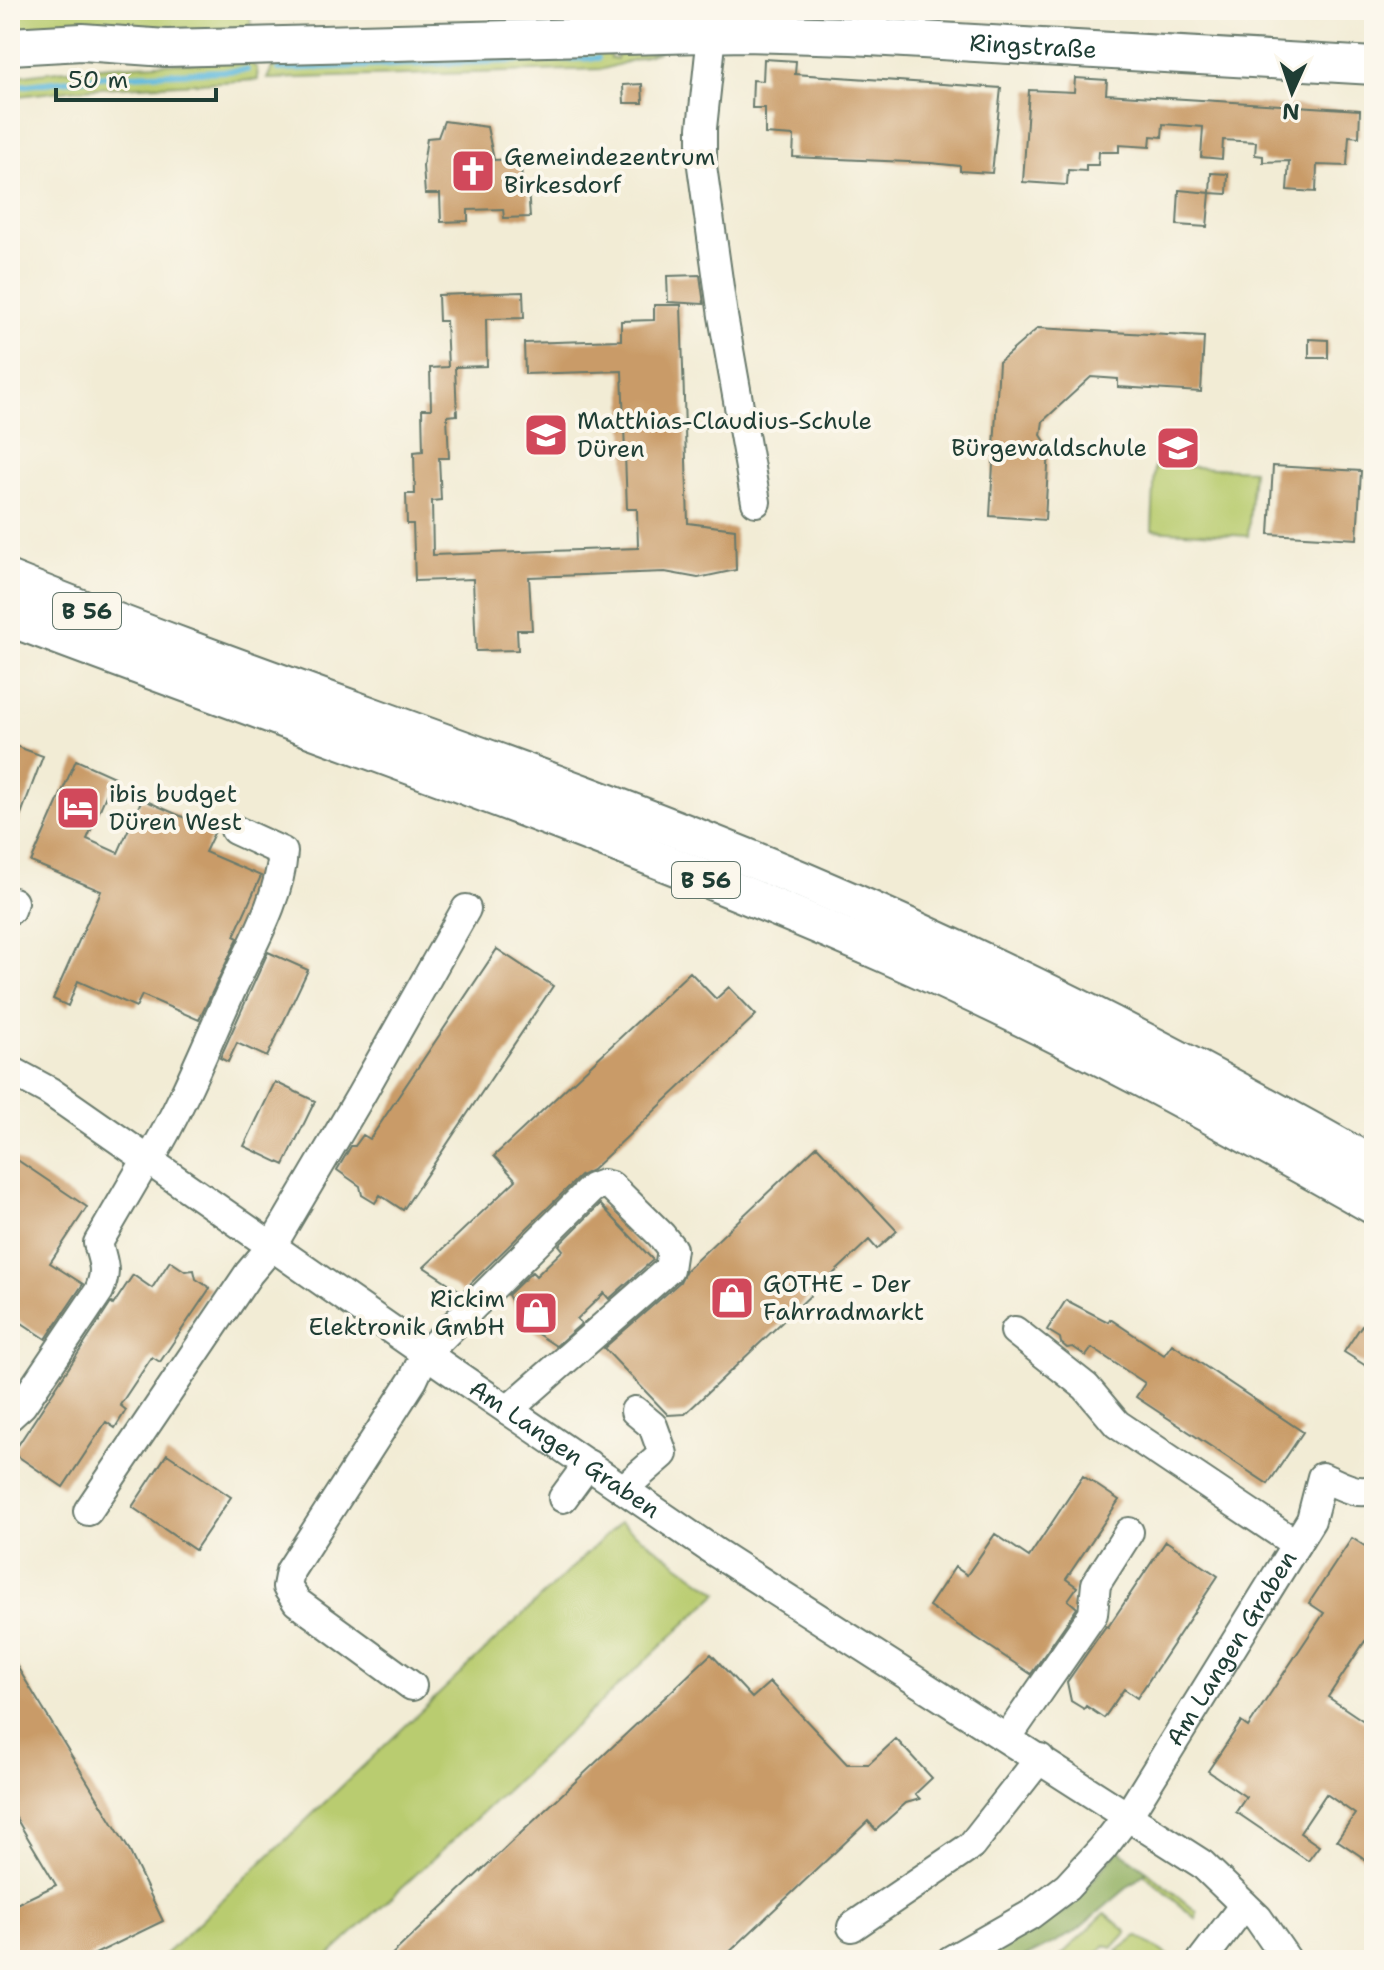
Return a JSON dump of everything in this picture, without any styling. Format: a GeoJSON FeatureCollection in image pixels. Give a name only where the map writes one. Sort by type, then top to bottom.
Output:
{"type":"FeatureCollection","features":[{"type":"Feature","properties":{"kind":"main road","name":"Ringstraße"},"geometry":{"type":"LineString","coordinates":[[10,68],[166,48],[712,22],[852,36],[1374,66]]}},
{"type":"Feature","properties":{"kind":"main road","name":"Ringstraße"},"geometry":{"type":"LineString","coordinates":[[10,46],[82,42],[166,48]]}},
{"type":"Feature","properties":{"kind":"main road","name":"B 56"},"geometry":{"type":"LineString","coordinates":[[10,580],[798,879],[1089,1012],[1245,1093],[1374,1166]]}},
{"type":"Feature","properties":{"kind":"main road","name":"B 56"},"geometry":{"type":"LineString","coordinates":[[10,618],[493,797],[813,923],[1069,1039],[1374,1206]]}},
{"type":"Feature","properties":{"kind":"street"},"geometry":{"type":"LineString","coordinates":[[712,22],[702,128],[702,166],[723,316],[756,502]]}},
{"type":"Feature","properties":{"kind":"street"},"geometry":{"type":"LineString","coordinates":[[10,1416],[22,1405],[99,1291],[105,1266],[98,1243],[162,1140],[270,904],[282,867],[283,852],[235,830]]}},
{"type":"Feature","properties":{"kind":"street"},"geometry":{"type":"LineString","coordinates":[[88,1511],[249,1273],[272,1246],[466,909]]}},
{"type":"Feature","properties":{"kind":"street","name":"Am Langen Graben"},"geometry":{"type":"LineString","coordinates":[[10,1070],[49,1091],[715,1552],[1129,1814],[1202,1864],[1258,1918],[1287,1960]]}},
{"type":"Feature","properties":{"kind":"street"},"geometry":{"type":"LineString","coordinates":[[412,1686],[297,1602],[287,1587],[290,1571],[413,1380],[425,1354],[592,1188],[603,1184],[611,1186],[672,1249],[669,1269],[508,1410]]}},
{"type":"Feature","properties":{"kind":"street"},"geometry":{"type":"LineString","coordinates":[[1015,1331],[1086,1387],[1117,1424],[1296,1544]]}},
{"type":"Feature","properties":{"kind":"street"},"geometry":{"type":"LineString","coordinates":[[623,1489],[663,1454],[653,1426],[635,1411]]}},
{"type":"Feature","properties":{"kind":"street"},"geometry":{"type":"LineString","coordinates":[[563,1498],[588,1464]]}},
{"type":"Feature","properties":{"kind":"street","name":"Am Langen Graben"},"geometry":{"type":"LineString","coordinates":[[1129,1814],[1311,1520],[1322,1477],[1358,1492],[1365,1493],[1374,1488]]}},
{"type":"Feature","properties":{"kind":"street"},"geometry":{"type":"LineString","coordinates":[[1007,1738],[1093,1614],[1096,1584],[1129,1532]]}},
{"type":"Feature","properties":{"kind":"street"},"geometry":{"type":"LineString","coordinates":[[852,1927],[971,1846],[1040,1758]]}},
{"type":"Feature","properties":{"kind":"street"},"geometry":{"type":"LineString","coordinates":[[951,1960],[1030,1915],[1067,1887],[1129,1814]]}},
{"type":"Feature","properties":{"kind":"street"},"geometry":{"type":"LineString","coordinates":[[1202,1960],[1244,1905]]}},
{"type":"Feature","properties":{"kind":"green space"},"geometry":{"type":"Polygon","coordinates":[[[10,10],[250,10],[251,37],[10,36],[10,10]]]}},
{"type":"Feature","properties":{"kind":"green space"},"geometry":{"type":"Polygon","coordinates":[[[610,50],[610,58],[617,59],[617,50],[659,52],[604,69],[267,79],[274,63],[610,50]]]}},
{"type":"Feature","properties":{"kind":"green space"},"geometry":{"type":"Polygon","coordinates":[[[248,61],[257,68],[258,80],[79,89],[10,97],[10,77],[99,67],[248,61]]]}},
{"type":"Feature","properties":{"kind":"green space"},"geometry":{"type":"Polygon","coordinates":[[[1155,465],[1253,470],[1248,536],[1152,530],[1155,465]]]}},
{"type":"Feature","properties":{"kind":"green space"},"geometry":{"type":"Polygon","coordinates":[[[620,1522],[718,1593],[324,1960],[159,1960],[620,1522]]]}},
{"type":"Feature","properties":{"kind":"green space"},"geometry":{"type":"Polygon","coordinates":[[[1118,1850],[1147,1871],[1075,1932],[1019,1960],[978,1960],[1069,1909],[1118,1850]]]}},
{"type":"Feature","properties":{"kind":"green space"},"geometry":{"type":"Polygon","coordinates":[[[1147,1871],[1197,1912],[1196,1919],[1144,1874],[1147,1871]]]}},
{"type":"Feature","properties":{"kind":"green space"},"geometry":{"type":"Polygon","coordinates":[[[1105,1913],[1127,1932],[1112,1948],[1105,1945],[1090,1960],[1056,1960],[1105,1913]]]}},
{"type":"Feature","properties":{"kind":"green space"},"geometry":{"type":"Polygon","coordinates":[[[1137,1936],[1176,1960],[1134,1960],[1117,1951],[1137,1936]]]}},
{"type":"Feature","properties":{"kind":"building"},"geometry":{"type":"Polygon","coordinates":[[[764,59],[796,61],[795,74],[1001,88],[992,173],[960,171],[960,166],[931,163],[793,157],[794,136],[765,134],[765,108],[752,108],[753,80],[763,81],[764,59]]]}},
{"type":"Feature","properties":{"kind":"building"},"geometry":{"type":"Polygon","coordinates":[[[1075,78],[1107,80],[1106,94],[1360,110],[1359,137],[1349,136],[1347,166],[1317,165],[1316,192],[1287,190],[1289,161],[1263,162],[1263,156],[1255,155],[1256,142],[1223,140],[1222,159],[1201,157],[1203,127],[1163,124],[1162,137],[1151,136],[1150,147],[1119,145],[1119,152],[1099,152],[1098,165],[1086,165],[1086,171],[1068,170],[1067,185],[1023,182],[1029,90],[1074,92],[1075,78]]]}},
{"type":"Feature","properties":{"kind":"building"},"geometry":{"type":"Polygon","coordinates":[[[642,84],[643,103],[624,103],[623,85],[642,84]]]}},
{"type":"Feature","properties":{"kind":"building","name":"Gemeindezentrum Birkesdorf"},"geometry":{"type":"Polygon","coordinates":[[[444,121],[487,127],[494,160],[521,159],[522,188],[528,188],[530,217],[504,218],[503,209],[468,210],[468,221],[441,222],[440,194],[425,194],[423,166],[427,138],[438,137],[444,121]]]}},
{"type":"Feature","properties":{"kind":"building"},"geometry":{"type":"Polygon","coordinates":[[[1211,173],[1228,174],[1227,194],[1210,193],[1211,173]]]}},
{"type":"Feature","properties":{"kind":"building"},"geometry":{"type":"Polygon","coordinates":[[[1179,190],[1210,193],[1207,227],[1177,225],[1179,190]]]}},
{"type":"Feature","properties":{"kind":"building"},"geometry":{"type":"Polygon","coordinates":[[[700,275],[704,304],[668,302],[667,276],[700,275]]]}},
{"type":"Feature","properties":{"kind":"building"},"geometry":{"type":"Polygon","coordinates":[[[523,292],[524,318],[486,319],[487,366],[455,367],[457,415],[447,416],[449,458],[439,458],[441,500],[432,501],[433,555],[638,548],[637,509],[627,509],[622,371],[525,374],[524,343],[621,340],[621,321],[654,320],[654,305],[681,305],[688,523],[735,529],[736,570],[698,578],[665,572],[529,577],[532,630],[517,630],[518,650],[476,651],[473,579],[415,581],[413,524],[407,524],[406,494],[415,494],[414,452],[423,451],[422,409],[431,409],[430,368],[448,367],[446,321],[439,321],[438,295],[523,292]]]}},
{"type":"Feature","properties":{"kind":"building"},"geometry":{"type":"Polygon","coordinates":[[[1038,328],[1204,337],[1201,392],[1118,387],[1118,379],[1091,377],[1043,421],[1041,435],[1049,448],[1045,520],[990,516],[999,362],[1038,328]]]}},
{"type":"Feature","properties":{"kind":"building"},"geometry":{"type":"Polygon","coordinates":[[[1309,339],[1328,340],[1328,358],[1309,358],[1309,339]]]}},
{"type":"Feature","properties":{"kind":"building"},"geometry":{"type":"Polygon","coordinates":[[[1273,466],[1361,471],[1357,539],[1269,534],[1273,466]]]}},
{"type":"Feature","properties":{"kind":"building"},"geometry":{"type":"Polygon","coordinates":[[[10,744],[43,756],[12,838],[10,838],[10,744]]]}},
{"type":"Feature","properties":{"kind":"building"},"geometry":{"type":"Polygon","coordinates":[[[76,760],[114,777],[87,839],[118,853],[142,799],[215,831],[205,852],[261,876],[234,936],[238,938],[199,1020],[142,995],[136,1007],[78,981],[68,1006],[53,999],[101,891],[31,862],[76,760]]]}},
{"type":"Feature","properties":{"kind":"building"},"geometry":{"type":"Polygon","coordinates":[[[497,949],[553,986],[403,1210],[380,1195],[375,1203],[362,1195],[360,1186],[337,1170],[351,1146],[355,1146],[363,1135],[370,1139],[497,949]]]}},
{"type":"Feature","properties":{"kind":"building"},"geometry":{"type":"Polygon","coordinates":[[[268,952],[308,970],[267,1057],[237,1043],[228,1062],[220,1058],[268,952]]]}},
{"type":"Feature","properties":{"kind":"building"},"geometry":{"type":"Polygon","coordinates":[[[690,972],[716,999],[729,987],[756,1015],[592,1170],[580,1176],[462,1292],[424,1267],[516,1180],[494,1156],[690,972]]]}},
{"type":"Feature","properties":{"kind":"building"},"geometry":{"type":"Polygon","coordinates":[[[275,1082],[315,1101],[284,1165],[244,1146],[275,1082]]]}},
{"type":"Feature","properties":{"kind":"building","name":"GOTHE - Der Fahrradmarkt"},"geometry":{"type":"Polygon","coordinates":[[[817,1146],[897,1231],[877,1249],[869,1240],[685,1414],[668,1415],[604,1348],[680,1282],[686,1270],[817,1146]]]}},
{"type":"Feature","properties":{"kind":"building"},"geometry":{"type":"Polygon","coordinates":[[[10,1155],[87,1207],[50,1263],[83,1284],[46,1339],[10,1315],[10,1155]]]}},
{"type":"Feature","properties":{"kind":"building"},"geometry":{"type":"Polygon","coordinates":[[[600,1204],[653,1260],[609,1299],[604,1293],[577,1319],[581,1324],[556,1346],[533,1331],[508,1295],[532,1272],[536,1276],[563,1250],[559,1245],[600,1204]]]}},
{"type":"Feature","properties":{"kind":"building"},"geometry":{"type":"Polygon","coordinates":[[[170,1261],[185,1271],[194,1270],[196,1279],[210,1288],[160,1362],[152,1357],[120,1405],[126,1410],[115,1428],[106,1422],[63,1487],[13,1453],[111,1303],[113,1305],[133,1275],[152,1288],[170,1261]]]}},
{"type":"Feature","properties":{"kind":"building"},"geometry":{"type":"Polygon","coordinates":[[[1066,1300],[1108,1322],[1110,1319],[1164,1355],[1172,1344],[1303,1432],[1268,1484],[1136,1397],[1145,1383],[1092,1348],[1086,1356],[1061,1343],[1060,1338],[1047,1330],[1066,1300]]]}},
{"type":"Feature","properties":{"kind":"building"},"geometry":{"type":"Polygon","coordinates":[[[1362,1325],[1374,1333],[1374,1371],[1344,1352],[1362,1325]]]}},
{"type":"Feature","properties":{"kind":"building"},"geometry":{"type":"Polygon","coordinates":[[[167,1454],[231,1497],[195,1550],[132,1507],[167,1454]]]}},
{"type":"Feature","properties":{"kind":"building"},"geometry":{"type":"Polygon","coordinates":[[[1083,1476],[1119,1500],[1066,1579],[1077,1587],[1068,1600],[1077,1608],[1031,1674],[929,1606],[955,1567],[967,1575],[995,1534],[1029,1557],[1083,1476]]]}},
{"type":"Feature","properties":{"kind":"building"},"geometry":{"type":"Polygon","coordinates":[[[1352,1538],[1374,1552],[1374,1647],[1365,1641],[1328,1697],[1374,1728],[1374,1865],[1337,1840],[1355,1814],[1326,1794],[1300,1833],[1319,1846],[1308,1861],[1236,1812],[1246,1797],[1208,1771],[1241,1722],[1248,1727],[1324,1613],[1309,1603],[1352,1538]]]}},
{"type":"Feature","properties":{"kind":"building"},"geometry":{"type":"Polygon","coordinates":[[[1166,1541],[1218,1576],[1137,1698],[1124,1689],[1104,1718],[1086,1706],[1084,1709],[1071,1701],[1067,1682],[1166,1541]]]}},
{"type":"Feature","properties":{"kind":"building"},"geometry":{"type":"Polygon","coordinates":[[[711,1654],[752,1698],[770,1682],[847,1764],[869,1764],[896,1739],[932,1778],[915,1794],[920,1799],[906,1803],[876,1830],[868,1821],[721,1960],[386,1960],[711,1654]]]}},
{"type":"Feature","properties":{"kind":"building"},"geometry":{"type":"Polygon","coordinates":[[[10,1655],[128,1848],[163,1921],[83,1960],[10,1960],[10,1907],[56,1885],[10,1808],[10,1655]]]}},
{"type":"Feature","properties":{"kind":"waterway"},"geometry":{"type":"LineString","coordinates":[[279,69],[598,58]]}},
{"type":"Feature","properties":{"kind":"waterway"},"geometry":{"type":"LineString","coordinates":[[10,87],[105,76],[247,70]]}},
{"type":"Feature","properties":{"kind":"place","name":"Gemeindezentrum Birkesdorf"},"geometry":{"type":"Point","coordinates":[473,171]}},
{"type":"Feature","properties":{"kind":"place","name":"Matthias-Claudius-Schule Düren"},"geometry":{"type":"Point","coordinates":[546,435]}},
{"type":"Feature","properties":{"kind":"place","name":"Bürgewaldschule"},"geometry":{"type":"Point","coordinates":[1178,448]}},
{"type":"Feature","properties":{"kind":"place","name":"ibis budget Düren West"},"geometry":{"type":"Point","coordinates":[78,808]}},
{"type":"Feature","properties":{"kind":"place","name":"GOTHE - Der Fahrradmarkt"},"geometry":{"type":"Point","coordinates":[732,1298]}},
{"type":"Feature","properties":{"kind":"place","name":"Rickim Elektronik GmbH"},"geometry":{"type":"Point","coordinates":[536,1313]}}]}
